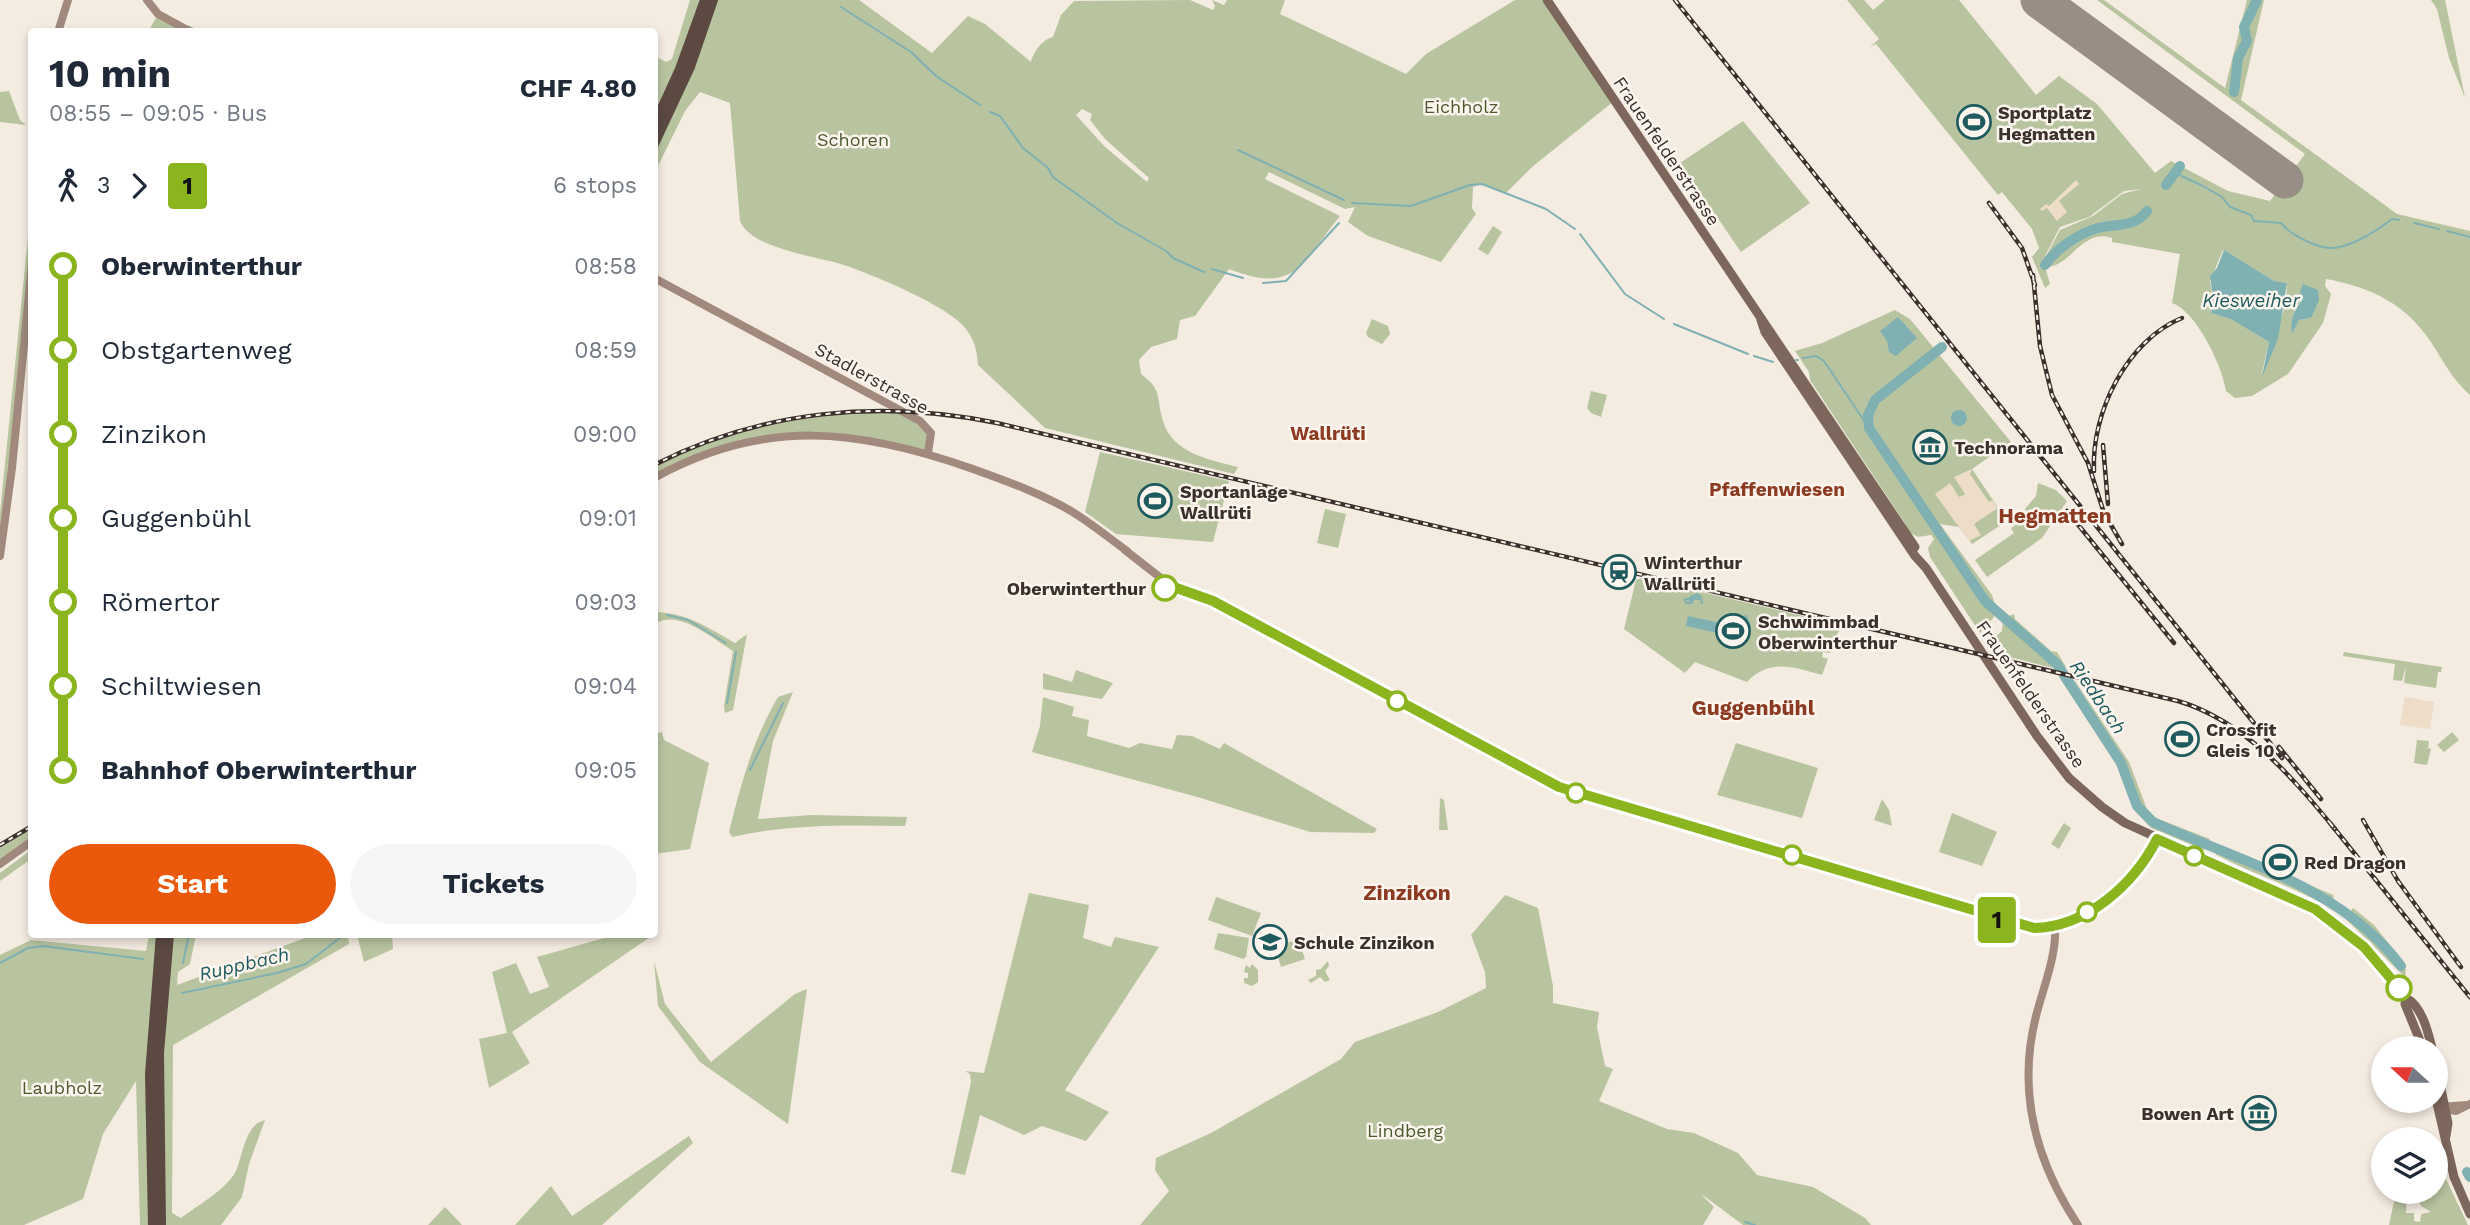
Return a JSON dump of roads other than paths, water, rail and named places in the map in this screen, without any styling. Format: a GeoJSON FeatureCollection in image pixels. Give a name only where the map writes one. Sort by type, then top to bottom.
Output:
{"type":"FeatureCollection","features":[{"type":"Feature","properties":{"kind":"highway"},"geometry":{"type":"LineString","coordinates":[[658,117],[680,69],[705,0]]}},
{"type":"Feature","properties":{"kind":"highway"},"geometry":{"type":"LineString","coordinates":[[658,135],[690,67],[713,0]]}},
{"type":"Feature","properties":{"kind":"highway"},"geometry":{"type":"LineString","coordinates":[[153,1225],[150,1090],[161,938]]}},
{"type":"Feature","properties":{"kind":"highway"},"geometry":{"type":"LineString","coordinates":[[161,1225],[158,1076],[169,938]]}},
{"type":"Feature","properties":{"kind":"main road"},"geometry":{"type":"LineString","coordinates":[[59,28],[68,0]]}},
{"type":"Feature","properties":{"kind":"main road"},"geometry":{"type":"LineString","coordinates":[[148,0],[158,14],[184,28]]}},
{"type":"Feature","properties":{"kind":"main road","name":"Frauenfelderstrasse"},"geometry":{"type":"LineString","coordinates":[[1547,0],[1761,320],[1771,328],[2057,764],[2106,810],[2157,839],[2324,914],[2364,947],[2411,1001],[2422,1018],[2428,1036]]}},
{"type":"Feature","properties":{"kind":"main road","name":"Stadlerstrasse"},"geometry":{"type":"LineString","coordinates":[[658,280],[920,421],[931,433],[928,453]]}},
{"type":"Feature","properties":{"kind":"main road"},"geometry":{"type":"LineString","coordinates":[[0,556],[12,468],[28,302]]}},
{"type":"Feature","properties":{"kind":"main road"},"geometry":{"type":"LineString","coordinates":[[658,476],[722,449],[793,436],[862,437],[928,453],[1047,499],[1072,512],[1188,591],[1213,601],[1559,787],[1819,863],[2004,922],[2034,928],[2055,926],[2095,908],[2122,887],[2139,869],[2157,839]]}},
{"type":"Feature","properties":{"kind":"main road"},"geometry":{"type":"LineString","coordinates":[[0,863],[28,844]]}},
{"type":"Feature","properties":{"kind":"main road"},"geometry":{"type":"LineString","coordinates":[[2055,926],[2030,1043],[2029,1093],[2034,1131],[2043,1163],[2078,1225]]}},
{"type":"Feature","properties":{"kind":"main road","name":"Frauenfelderstrasse"},"geometry":{"type":"LineString","coordinates":[[2406,998],[2405,1004],[2418,1036]]}},
{"type":"Feature","properties":{"kind":"main road"},"geometry":{"type":"LineString","coordinates":[[2448,1106],[2468,1105]]}},
{"type":"Feature","properties":{"kind":"main road"},"geometry":{"type":"LineString","coordinates":[[2442,1113],[2454,1177],[2470,1214]]}},
{"type":"Feature","properties":{"kind":"water","name":"Kiesweiher"},"geometry":{"type":"Polygon","coordinates":[[[2224,250],[2274,281],[2287,283],[2278,339],[2262,377],[2269,342],[2231,319],[2211,313],[2213,298],[2210,276],[2217,268],[2224,250]]]}},
{"type":"Feature","properties":{"kind":"water"},"geometry":{"type":"Polygon","coordinates":[[[2303,284],[2318,290],[2319,300],[2311,318],[2299,320],[2292,334],[2292,320],[2302,300],[2300,292],[2303,284]]]}},
{"type":"Feature","properties":{"kind":"water"},"geometry":{"type":"Polygon","coordinates":[[[1898,317],[1917,338],[1896,356],[1889,352],[1887,341],[1880,331],[1898,317]]]}},
{"type":"Feature","properties":{"kind":"water"},"geometry":{"type":"Polygon","coordinates":[[[1959,410],[1967,418],[1959,426],[1951,418],[1959,410]]]}},
{"type":"Feature","properties":{"kind":"water"},"geometry":{"type":"Polygon","coordinates":[[[1747,615],[1751,626],[1748,637],[1731,633],[1735,618],[1747,615]]]}},
{"type":"Feature","properties":{"kind":"water"},"geometry":{"type":"Polygon","coordinates":[[[1688,616],[1720,623],[1728,620],[1727,635],[1686,626],[1688,616]]]}},
{"type":"Feature","properties":{"kind":"waterway","name":"Riedbach"},"geometry":{"type":"LineString","coordinates":[[2234,92],[2238,58],[2247,41],[2244,27],[2257,0]]}},
{"type":"Feature","properties":{"kind":"waterway"},"geometry":{"type":"LineString","coordinates":[[841,7],[911,52],[936,76],[980,105]]}},
{"type":"Feature","properties":{"kind":"waterway"},"geometry":{"type":"LineString","coordinates":[[990,112],[1000,116],[1023,148],[1048,168],[1053,177],[1117,223],[1166,251],[1173,258],[1204,272]]}},
{"type":"Feature","properties":{"kind":"waterway"},"geometry":{"type":"LineString","coordinates":[[1238,150],[1344,200]]}},
{"type":"Feature","properties":{"kind":"waterway","name":"Riedbach"},"geometry":{"type":"LineString","coordinates":[[2166,185],[2180,166]]}},
{"type":"Feature","properties":{"kind":"waterway"},"geometry":{"type":"LineString","coordinates":[[2175,173],[2222,197],[2230,207],[2251,215],[2254,221],[2281,223],[2300,238],[2325,247],[2347,245],[2367,236],[2392,219],[2399,220]]}},
{"type":"Feature","properties":{"kind":"waterway"},"geometry":{"type":"LineString","coordinates":[[1352,203],[1411,206],[1470,185],[1482,184],[1546,209],[1575,229]]}},
{"type":"Feature","properties":{"kind":"waterway","name":"Riedbach"},"geometry":{"type":"LineString","coordinates":[[2045,265],[2062,248],[2083,234],[2137,220],[2147,211]]}},
{"type":"Feature","properties":{"kind":"waterway"},"geometry":{"type":"LineString","coordinates":[[1263,283],[1286,281],[1339,223]]}},
{"type":"Feature","properties":{"kind":"waterway"},"geometry":{"type":"LineString","coordinates":[[2414,223],[2439,229]]}},
{"type":"Feature","properties":{"kind":"waterway"},"geometry":{"type":"LineString","coordinates":[[2447,231],[2470,237]]}},
{"type":"Feature","properties":{"kind":"waterway"},"geometry":{"type":"LineString","coordinates":[[1580,234],[1625,294],[1664,319]]}},
{"type":"Feature","properties":{"kind":"waterway"},"geometry":{"type":"LineString","coordinates":[[1212,269],[1243,278]]}},
{"type":"Feature","properties":{"kind":"waterway"},"geometry":{"type":"LineString","coordinates":[[1674,324],[1748,354]]}},
{"type":"Feature","properties":{"kind":"waterway","name":"Riedbach"},"geometry":{"type":"LineString","coordinates":[[1942,347],[1875,400],[1868,415],[1869,428],[1985,601],[2057,664],[2121,763],[2137,806],[2153,822],[2288,879],[2320,896],[2350,916],[2377,939],[2401,966]]}},
{"type":"Feature","properties":{"kind":"waterway"},"geometry":{"type":"LineString","coordinates":[[1754,356],[1773,362]]}},
{"type":"Feature","properties":{"kind":"waterway"},"geometry":{"type":"LineString","coordinates":[[1803,358],[1816,356],[1824,361],[1869,428]]}},
{"type":"Feature","properties":{"kind":"waterway"},"geometry":{"type":"LineString","coordinates":[[1692,603],[1686,603],[1685,600],[1686,599],[1689,599],[1691,599],[1692,598],[1693,597],[1695,595],[1697,594],[1701,597],[1699,599],[1697,599],[1696,598],[1695,598],[1694,598],[1694,597],[1693,597],[1692,596],[1689,599],[1690,601],[1694,600],[1695,598],[1695,597],[1696,596],[1699,596],[1700,597],[1700,598],[1701,598],[1702,603]]}},
{"type":"Feature","properties":{"kind":"waterway"},"geometry":{"type":"LineString","coordinates":[[667,615],[688,620],[726,643]]}},
{"type":"Feature","properties":{"kind":"waterway"},"geometry":{"type":"LineString","coordinates":[[727,703],[736,652]]}},
{"type":"Feature","properties":{"kind":"waterway"},"geometry":{"type":"LineString","coordinates":[[750,770],[783,703]]}},
{"type":"Feature","properties":{"kind":"waterway"},"geometry":{"type":"LineString","coordinates":[[183,963],[188,938]]}},
{"type":"Feature","properties":{"kind":"waterway","name":"Ruppbach"},"geometry":{"type":"LineString","coordinates":[[182,993],[277,973],[306,964],[340,938]]}},
{"type":"Feature","properties":{"kind":"waterway"},"geometry":{"type":"LineString","coordinates":[[0,963],[28,948],[43,946],[143,959]]}},
{"type":"Feature","properties":{"kind":"waterway"},"geometry":{"type":"LineString","coordinates":[[2467,1172],[2470,1177]]}},
{"type":"Feature","properties":{"kind":"waterway"},"geometry":{"type":"LineString","coordinates":[[1745,1222],[1755,1225]]}},
{"type":"Feature","properties":{"kind":"railway"},"geometry":{"type":"LineString","coordinates":[[1675,0],[2282,758]]}},
{"type":"Feature","properties":{"kind":"railway"},"geometry":{"type":"LineString","coordinates":[[1989,203],[2022,248],[2035,285]]}},
{"type":"Feature","properties":{"kind":"railway"},"geometry":{"type":"LineString","coordinates":[[2033,275],[2040,346],[2052,395],[2088,463],[2104,513],[2122,544]]}},
{"type":"Feature","properties":{"kind":"railway"},"geometry":{"type":"LineString","coordinates":[[2094,471],[2099,426],[2116,381],[2145,343],[2182,318]]}},
{"type":"Feature","properties":{"kind":"railway"},"geometry":{"type":"LineString","coordinates":[[658,463],[695,446],[737,432],[822,414],[909,412],[997,423],[2178,701],[2225,722],[2266,753],[2335,829]]}},
{"type":"Feature","properties":{"kind":"railway"},"geometry":{"type":"LineString","coordinates":[[2103,445],[2108,504]]}},
{"type":"Feature","properties":{"kind":"railway"},"geometry":{"type":"LineString","coordinates":[[2067,511],[2174,643]]}},
{"type":"Feature","properties":{"kind":"railway"},"geometry":{"type":"LineString","coordinates":[[2279,747],[2321,799]]}},
{"type":"Feature","properties":{"kind":"railway"},"geometry":{"type":"LineString","coordinates":[[2363,820],[2398,881],[2461,967]]}},
{"type":"Feature","properties":{"kind":"railway"},"geometry":{"type":"LineString","coordinates":[[2330,823],[2470,997]]}},
{"type":"Feature","properties":{"kind":"railway"},"geometry":{"type":"LineString","coordinates":[[0,845],[28,828]]}},
{"type":"Feature","properties":{"kind":"place","name":"Sportplatz Hegmatten"},"geometry":{"type":"Point","coordinates":[1974,122]}},
{"type":"Feature","properties":{"kind":"place","name":"Technorama"},"geometry":{"type":"Point","coordinates":[1930,447]}},
{"type":"Feature","properties":{"kind":"place","name":"Sportanlage Wallrüti"},"geometry":{"type":"Point","coordinates":[1155,501]}},
{"type":"Feature","properties":{"kind":"place","name":"Winterthur Wallrüti"},"geometry":{"type":"Point","coordinates":[1619,572]}},
{"type":"Feature","properties":{"kind":"place","name":"Oberwinterthur"},"geometry":{"type":"Point","coordinates":[1165,588]}},
{"type":"Feature","properties":{"kind":"place","name":"Schwimmbad Oberwinterthur"},"geometry":{"type":"Point","coordinates":[1733,631]}},
{"type":"Feature","properties":{"kind":"place","name":"Crossfit Gleis 10"},"geometry":{"type":"Point","coordinates":[2182,739]}},
{"type":"Feature","properties":{"kind":"place","name":"Red Dragon"},"geometry":{"type":"Point","coordinates":[2280,862]}},
{"type":"Feature","properties":{"kind":"place","name":"Schule Zinzikon"},"geometry":{"type":"Point","coordinates":[1270,942]}},
{"type":"Feature","properties":{"kind":"place","name":"Bowen Art"},"geometry":{"type":"Point","coordinates":[2259,1113]}},
{"type":"Feature","properties":{"kind":"district","name":"Wallrüti"},"geometry":{"type":"Point","coordinates":[1328,433]}},
{"type":"Feature","properties":{"kind":"district","name":"Pfaffenwiesen"},"geometry":{"type":"Point","coordinates":[1777,489]}},
{"type":"Feature","properties":{"kind":"district","name":"Hegmatten"},"geometry":{"type":"Point","coordinates":[2055,515]}},
{"type":"Feature","properties":{"kind":"district","name":"Guggenbühl"},"geometry":{"type":"Point","coordinates":[1753,707]}},
{"type":"Feature","properties":{"kind":"district","name":"Zinzikon"},"geometry":{"type":"Point","coordinates":[1407,892]}},
{"type":"Feature","properties":{"kind":"park label","name":"Eichholz"},"geometry":{"type":"Point","coordinates":[1461,106]}},
{"type":"Feature","properties":{"kind":"park label","name":"Schoren"},"geometry":{"type":"Point","coordinates":[853,139]}},
{"type":"Feature","properties":{"kind":"park label","name":"Laubholz"},"geometry":{"type":"Point","coordinates":[62,1087]}},
{"type":"Feature","properties":{"kind":"park label","name":"Lindberg"},"geometry":{"type":"Point","coordinates":[1405,1130]}}]}
